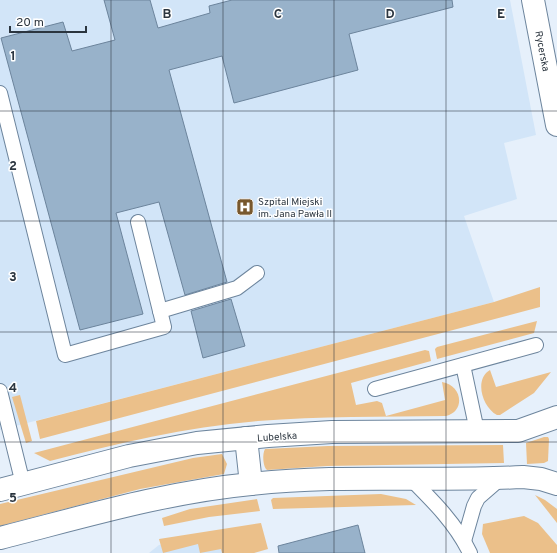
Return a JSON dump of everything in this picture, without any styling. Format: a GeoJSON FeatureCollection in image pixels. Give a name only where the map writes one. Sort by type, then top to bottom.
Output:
{"type":"FeatureCollection","features":[{"type":"Feature","properties":{"kind":"main road","name":"Rycerska"},"geometry":{"type":"LineString","coordinates":[[533,0],[557,125]]}},
{"type":"Feature","properties":{"kind":"main road","name":"Lubelska"},"geometry":{"type":"LineString","coordinates":[[0,490],[129,456],[197,443],[332,432],[518,431],[557,417]]}},
{"type":"Feature","properties":{"kind":"main road"},"geometry":{"type":"LineString","coordinates":[[246,438],[250,484]]}},
{"type":"Feature","properties":{"kind":"main road"},"geometry":{"type":"LineString","coordinates":[[0,538],[181,494],[250,484],[318,480],[523,477],[541,479],[557,484]]}},
{"type":"Feature","properties":{"kind":"lane"},"geometry":{"type":"LineString","coordinates":[[0,92],[65,355],[164,327],[138,222]]}},
{"type":"Feature","properties":{"kind":"lane"},"geometry":{"type":"LineString","coordinates":[[160,311],[237,288],[257,273]]}},
{"type":"Feature","properties":{"kind":"lane"},"geometry":{"type":"LineString","coordinates":[[375,389],[536,346]]}},
{"type":"Feature","properties":{"kind":"lane"},"geometry":{"type":"LineString","coordinates":[[463,365],[477,431]]}},
{"type":"Feature","properties":{"kind":"lane"},"geometry":{"type":"LineString","coordinates":[[0,391],[23,484]]}},
{"type":"Feature","properties":{"kind":"lane"},"geometry":{"type":"LineString","coordinates":[[467,547],[474,506],[478,498],[501,478]]}},
{"type":"Feature","properties":{"kind":"lane"},"geometry":{"type":"LineString","coordinates":[[411,479],[440,508],[467,547]]}},
{"type":"Feature","properties":{"kind":"shaded area","name":"Szpital Miejski im. Jana Pawła II"},"geometry":{"type":"Polygon","coordinates":[[[0,0],[510,0],[536,135],[504,143],[517,199],[464,216],[494,302],[0,430],[0,0]]]}},
{"type":"Feature","properties":{"kind":"shaded area"},"geometry":{"type":"Polygon","coordinates":[[[540,287],[540,307],[40,439],[36,421],[494,302],[540,287]]]}},
{"type":"Feature","properties":{"kind":"shaded area"},"geometry":{"type":"Polygon","coordinates":[[[537,321],[534,333],[437,359],[435,349],[437,347],[537,321]]]}},
{"type":"Feature","properties":{"kind":"shaded area"},"geometry":{"type":"Polygon","coordinates":[[[425,350],[429,351],[431,361],[351,383],[356,405],[377,401],[382,403],[386,416],[445,400],[442,382],[449,384],[454,388],[459,398],[457,409],[446,416],[328,417],[258,421],[205,427],[153,436],[50,461],[34,453],[425,350]]]}},
{"type":"Feature","properties":{"kind":"shaded area"},"geometry":{"type":"Polygon","coordinates":[[[490,370],[496,387],[551,372],[534,393],[500,415],[497,415],[487,406],[482,393],[482,380],[485,374],[490,370]]]}},
{"type":"Feature","properties":{"kind":"shaded area"},"geometry":{"type":"Polygon","coordinates":[[[20,395],[32,441],[26,443],[12,397],[20,395]]]}},
{"type":"Feature","properties":{"kind":"shaded area"},"geometry":{"type":"Polygon","coordinates":[[[548,437],[549,439],[548,461],[544,463],[527,464],[526,443],[548,437]]]}},
{"type":"Feature","properties":{"kind":"shaded area"},"geometry":{"type":"Polygon","coordinates":[[[503,445],[504,463],[327,466],[267,470],[263,460],[265,449],[328,446],[503,445]]]}},
{"type":"Feature","properties":{"kind":"shaded area"},"geometry":{"type":"Polygon","coordinates":[[[222,454],[227,464],[224,474],[140,489],[0,526],[0,504],[193,458],[222,454]]]}},
{"type":"Feature","properties":{"kind":"shaded area"},"geometry":{"type":"Polygon","coordinates":[[[381,494],[406,499],[416,505],[273,509],[271,500],[273,498],[381,494]]]}},
{"type":"Feature","properties":{"kind":"shaded area"},"geometry":{"type":"Polygon","coordinates":[[[535,495],[557,509],[557,523],[535,495]]]}},
{"type":"Feature","properties":{"kind":"shaded area"},"geometry":{"type":"Polygon","coordinates":[[[257,499],[260,511],[209,517],[164,526],[162,518],[190,509],[257,499]]]}},
{"type":"Feature","properties":{"kind":"shaded area"},"geometry":{"type":"Polygon","coordinates":[[[524,516],[538,523],[557,545],[557,553],[490,553],[482,534],[483,524],[524,516]]]}},
{"type":"Feature","properties":{"kind":"shaded area"},"geometry":{"type":"Polygon","coordinates":[[[261,523],[268,549],[254,553],[222,553],[221,549],[200,553],[198,544],[163,553],[159,539],[261,523]]]}},
{"type":"Feature","properties":{"kind":"shaded area"},"geometry":{"type":"Polygon","coordinates":[[[218,533],[254,553],[149,553],[159,545],[218,533]]]}},
{"type":"Feature","properties":{"kind":"building"},"geometry":{"type":"Polygon","coordinates":[[[104,0],[150,0],[158,28],[210,13],[209,6],[232,0],[452,0],[453,7],[349,34],[358,70],[234,103],[222,56],[169,70],[227,282],[185,295],[159,202],[116,213],[143,314],[80,330],[1,38],[63,22],[72,51],[115,40],[104,0]]]}},
{"type":"Feature","properties":{"kind":"building"},"geometry":{"type":"Polygon","coordinates":[[[231,299],[245,346],[203,358],[191,311],[231,299]]]}},
{"type":"Feature","properties":{"kind":"building"},"geometry":{"type":"Polygon","coordinates":[[[358,525],[365,553],[279,553],[278,546],[358,525]]]}},
{"type":"Feature","properties":{"kind":"place","name":"Szpital Miejski im. Jana Pawła II"},"geometry":{"type":"Point","coordinates":[245,207]}}]}
